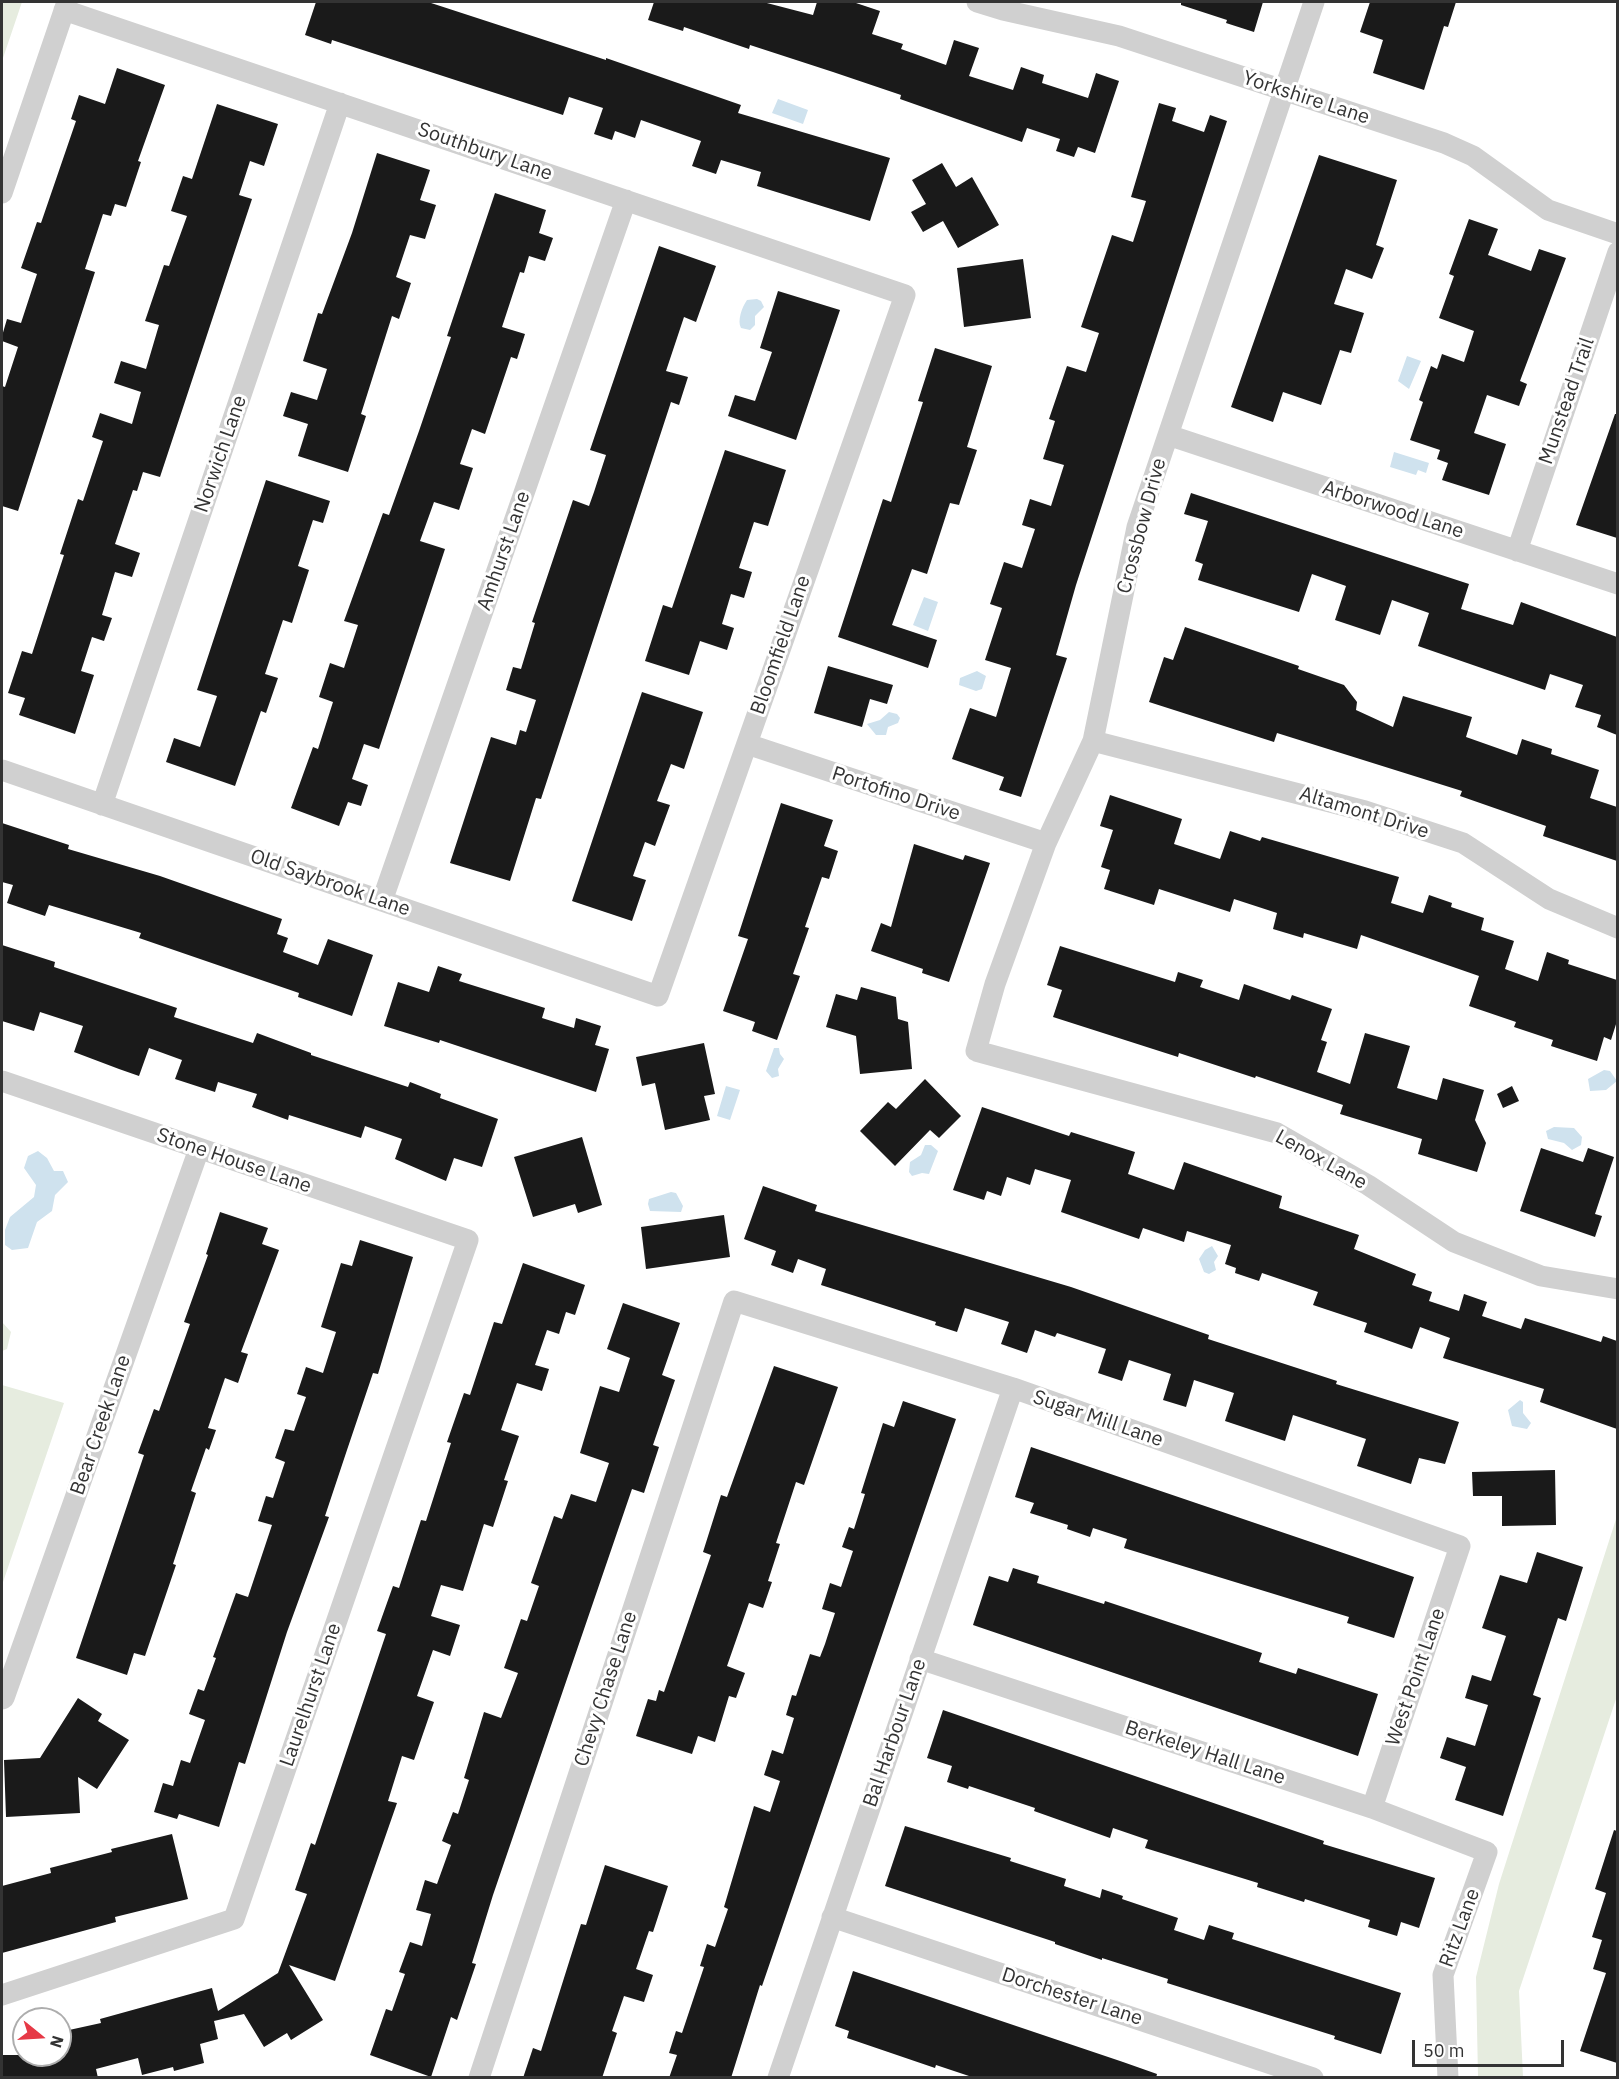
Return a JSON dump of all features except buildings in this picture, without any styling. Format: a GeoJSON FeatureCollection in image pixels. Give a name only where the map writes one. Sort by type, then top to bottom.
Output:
{"type":"FeatureCollection","features":[{"type":"Feature","properties":{"kind":"street","name":"Yorkshire Lane"},"geometry":{"type":"LineString","coordinates":[[977,2],[1005,6],[1119,36],[1444,143],[1473,156],[1548,210],[1617,234]]}},
{"type":"Feature","properties":{"kind":"street","name":"Crossbow Drive"},"geometry":{"type":"LineString","coordinates":[[976,1051],[995,984],[1046,843],[1093,741],[1137,527],[1314,2]]}},
{"type":"Feature","properties":{"kind":"street","name":"Southbury Lane"},"geometry":{"type":"LineString","coordinates":[[66,6],[340,103],[905,295]]}},
{"type":"Feature","properties":{"kind":"street"},"geometry":{"type":"LineString","coordinates":[[2,193],[66,6]]}},
{"type":"Feature","properties":{"kind":"street","name":"Norwich Lane"},"geometry":{"type":"LineString","coordinates":[[102,805],[340,103]]}},
{"type":"Feature","properties":{"kind":"street","name":"Amhurst Lane"},"geometry":{"type":"LineString","coordinates":[[382,901],[626,200]]}},
{"type":"Feature","properties":{"kind":"street","name":"Munstead Trail"},"geometry":{"type":"LineString","coordinates":[[1517,551],[1617,252]]}},
{"type":"Feature","properties":{"kind":"street","name":"Bloomfield Lane"},"geometry":{"type":"LineString","coordinates":[[658,996],[905,295]]}},
{"type":"Feature","properties":{"kind":"street","name":"Arborwood Lane"},"geometry":{"type":"LineString","coordinates":[[1168,435],[1617,584]]}},
{"type":"Feature","properties":{"kind":"street","name":"Altamont Drive"},"geometry":{"type":"LineString","coordinates":[[1093,741],[1365,811],[1463,843],[1549,899],[1617,928]]}},
{"type":"Feature","properties":{"kind":"street","name":"Portofino Drive"},"geometry":{"type":"LineString","coordinates":[[747,744],[1046,843]]}},
{"type":"Feature","properties":{"kind":"street","name":"Old Saybrook Lane"},"geometry":{"type":"LineString","coordinates":[[2,770],[658,996]]}},
{"type":"Feature","properties":{"kind":"street","name":"Lenox Lane"},"geometry":{"type":"LineString","coordinates":[[976,1051],[1277,1133],[1368,1185],[1454,1242],[1541,1276],[1617,1289]]}},
{"type":"Feature","properties":{"kind":"street","name":"Stone House Lane"},"geometry":{"type":"LineString","coordinates":[[2,1081],[468,1240]]}},
{"type":"Feature","properties":{"kind":"street","name":"Bear Creek Lane"},"geometry":{"type":"LineString","coordinates":[[2,1699],[199,1149]]}},
{"type":"Feature","properties":{"kind":"street","name":"Laurelhurst Lane"},"geometry":{"type":"LineString","coordinates":[[2,1995],[234,1919],[468,1240]]}},
{"type":"Feature","properties":{"kind":"street","name":"Sugar Mill Lane"},"geometry":{"type":"LineString","coordinates":[[734,1301],[1013,1388],[1460,1546]]}},
{"type":"Feature","properties":{"kind":"street","name":"Chevy Chase Lane"},"geometry":{"type":"LineString","coordinates":[[479,2078],[734,1301]]}},
{"type":"Feature","properties":{"kind":"street","name":"Bal Harbour Lane"},"geometry":{"type":"LineString","coordinates":[[778,2078],[1013,1388]]}},
{"type":"Feature","properties":{"kind":"street","name":"West Point Lane"},"geometry":{"type":"LineString","coordinates":[[1372,1808],[1460,1546]]}},
{"type":"Feature","properties":{"kind":"street","name":"Berkeley Hall Lane"},"geometry":{"type":"LineString","coordinates":[[921,1659],[1372,1808],[1487,1852]]}},
{"type":"Feature","properties":{"kind":"street","name":"Ritz Lane"},"geometry":{"type":"LineString","coordinates":[[1448,2078],[1443,1975],[1487,1852]]}},
{"type":"Feature","properties":{"kind":"street","name":"Dorchester Lane"},"geometry":{"type":"LineString","coordinates":[[832,1917],[1312,2078]]}},
{"type":"Feature","properties":{"kind":"shaded area"},"geometry":{"type":"Polygon","coordinates":[[[2,2],[22,2],[2,61],[2,2]]]}},
{"type":"Feature","properties":{"kind":"shaded area"},"geometry":{"type":"Polygon","coordinates":[[[2,1322],[11,1332],[7,1349],[2,1351],[2,1322]]]}},
{"type":"Feature","properties":{"kind":"shaded area"},"geometry":{"type":"Polygon","coordinates":[[[2,1385],[64,1403],[2,1585],[2,1385]]]}},
{"type":"Feature","properties":{"kind":"shaded area"},"geometry":{"type":"Polygon","coordinates":[[[1617,1516],[1617,1696],[1519,1991],[1523,2077],[1478,2077],[1476,1977],[1499,1884],[1617,1516]]]}},
{"type":"Feature","properties":{"kind":"water"},"geometry":{"type":"Polygon","coordinates":[[[778,99],[808,110],[803,124],[772,113],[778,99]]]}},
{"type":"Feature","properties":{"kind":"water"},"geometry":{"type":"Polygon","coordinates":[[[757,299],[764,307],[755,316],[755,325],[750,330],[741,328],[740,318],[745,303],[747,300],[757,299]]]}},
{"type":"Feature","properties":{"kind":"water"},"geometry":{"type":"Polygon","coordinates":[[[1407,356],[1421,361],[1409,389],[1398,381],[1407,356]]]}},
{"type":"Feature","properties":{"kind":"water"},"geometry":{"type":"Polygon","coordinates":[[[1394,452],[1429,463],[1426,473],[1418,470],[1416,475],[1390,467],[1394,452]]]}},
{"type":"Feature","properties":{"kind":"water"},"geometry":{"type":"Polygon","coordinates":[[[924,597],[938,602],[928,631],[913,625],[924,597]]]}},
{"type":"Feature","properties":{"kind":"water"},"geometry":{"type":"Polygon","coordinates":[[[977,671],[986,676],[982,689],[976,691],[959,685],[960,678],[977,671]]]}},
{"type":"Feature","properties":{"kind":"water"},"geometry":{"type":"Polygon","coordinates":[[[889,712],[897,714],[900,718],[898,723],[888,727],[886,735],[876,735],[867,724],[880,720],[889,712]]]}},
{"type":"Feature","properties":{"kind":"water"},"geometry":{"type":"Polygon","coordinates":[[[774,1048],[779,1048],[784,1059],[778,1069],[779,1076],[772,1078],[766,1071],[774,1048]]]}},
{"type":"Feature","properties":{"kind":"water"},"geometry":{"type":"Polygon","coordinates":[[[1604,1070],[1610,1071],[1617,1081],[1606,1090],[1590,1091],[1588,1079],[1604,1070]]]}},
{"type":"Feature","properties":{"kind":"water"},"geometry":{"type":"Polygon","coordinates":[[[726,1086],[740,1090],[730,1120],[717,1116],[726,1086]]]}},
{"type":"Feature","properties":{"kind":"water"},"geometry":{"type":"Polygon","coordinates":[[[1554,1127],[1574,1128],[1582,1137],[1581,1145],[1572,1150],[1564,1143],[1548,1139],[1546,1131],[1554,1127]]]}},
{"type":"Feature","properties":{"kind":"water"},"geometry":{"type":"Polygon","coordinates":[[[925,1145],[931,1145],[938,1151],[929,1174],[922,1173],[912,1176],[909,1172],[910,1162],[921,1155],[925,1145]]]}},
{"type":"Feature","properties":{"kind":"water"},"geometry":{"type":"Polygon","coordinates":[[[38,1151],[47,1158],[54,1171],[63,1171],[68,1182],[55,1195],[52,1211],[37,1222],[28,1248],[12,1250],[5,1245],[5,1230],[10,1217],[34,1197],[36,1185],[24,1168],[28,1156],[38,1151]]]}},
{"type":"Feature","properties":{"kind":"water"},"geometry":{"type":"Polygon","coordinates":[[[671,1192],[676,1193],[683,1206],[681,1212],[650,1211],[649,1199],[671,1192]]]}},
{"type":"Feature","properties":{"kind":"water"},"geometry":{"type":"Polygon","coordinates":[[[1212,1246],[1218,1256],[1214,1262],[1216,1270],[1209,1274],[1204,1272],[1199,1259],[1205,1250],[1212,1246]]]}},
{"type":"Feature","properties":{"kind":"water"},"geometry":{"type":"Polygon","coordinates":[[[1520,1400],[1523,1402],[1523,1413],[1531,1423],[1527,1429],[1512,1426],[1508,1410],[1520,1400]]]}}]}
